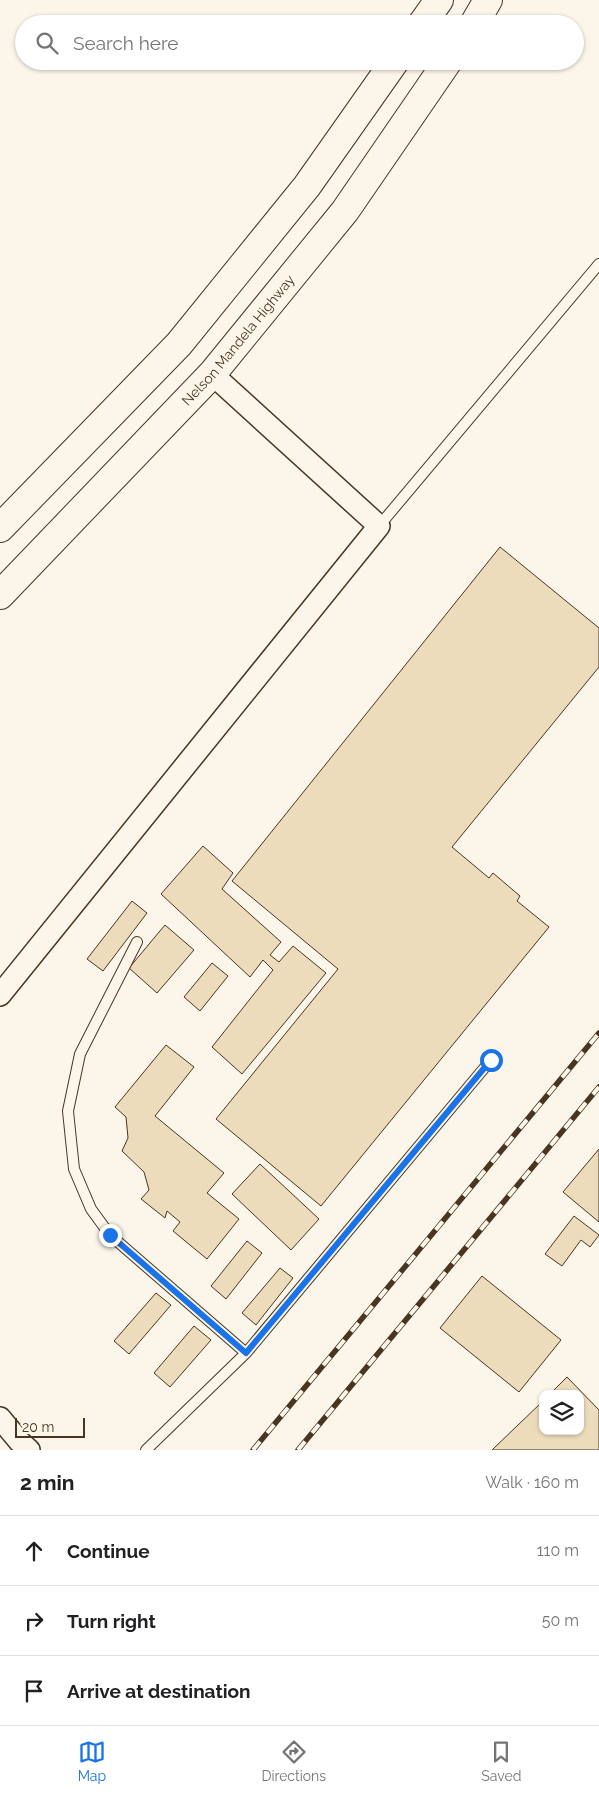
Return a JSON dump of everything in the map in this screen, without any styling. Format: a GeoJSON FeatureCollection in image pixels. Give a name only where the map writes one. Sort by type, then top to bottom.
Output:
{"type":"FeatureCollection","features":[{"type":"Feature","properties":{"kind":"main road"},"geometry":{"type":"LineString","coordinates":[[428,15],[439,0]]}},
{"type":"Feature","properties":{"kind":"main road"},"geometry":{"type":"LineString","coordinates":[[479,15],[488,0]]}},
{"type":"Feature","properties":{"kind":"main road"},"geometry":{"type":"LineString","coordinates":[[0,528],[179,344],[307,186],[389,70]]}},
{"type":"Feature","properties":{"kind":"main road","name":"Nelson Mandela Highway"},"geometry":{"type":"LineString","coordinates":[[0,595],[212,374],[345,211],[442,70]]}},
{"type":"Feature","properties":{"kind":"street"},"geometry":{"type":"LineString","coordinates":[[0,995],[379,526],[212,374]]}},
{"type":"Feature","properties":{"kind":"street"},"geometry":{"type":"LineString","coordinates":[[0,1418],[29,1450]]}},
{"type":"Feature","properties":{"kind":"lane"},"geometry":{"type":"LineString","coordinates":[[379,526],[599,264]]}},
{"type":"Feature","properties":{"kind":"lane"},"geometry":{"type":"LineString","coordinates":[[137,942],[80,1054],[68,1111],[74,1169],[90,1209],[110,1235],[246,1353]]}},
{"type":"Feature","properties":{"kind":"lane"},"geometry":{"type":"LineString","coordinates":[[146,1450],[246,1353],[491,1060]]}},
{"type":"Feature","properties":{"kind":"building"},"geometry":{"type":"Polygon","coordinates":[[[500,547],[599,628],[599,667],[452,847],[489,878],[493,873],[520,896],[517,901],[549,927],[321,1206],[216,1119],[338,969],[232,881],[500,547]]]}},
{"type":"Feature","properties":{"kind":"building"},"geometry":{"type":"Polygon","coordinates":[[[203,846],[233,873],[222,889],[281,942],[270,955],[279,962],[293,946],[326,973],[242,1074],[212,1047],[273,970],[263,960],[250,977],[161,894],[203,846]]]}},
{"type":"Feature","properties":{"kind":"building"},"geometry":{"type":"Polygon","coordinates":[[[132,901],[147,913],[103,971],[87,959],[132,901]]]}},
{"type":"Feature","properties":{"kind":"building"},"geometry":{"type":"Polygon","coordinates":[[[165,925],[194,950],[157,993],[129,968],[165,925]]]}},
{"type":"Feature","properties":{"kind":"building"},"geometry":{"type":"Polygon","coordinates":[[[212,963],[228,976],[200,1011],[184,997],[212,963]]]}},
{"type":"Feature","properties":{"kind":"building"},"geometry":{"type":"Polygon","coordinates":[[[166,1045],[194,1067],[155,1116],[224,1173],[207,1193],[239,1219],[207,1259],[173,1231],[180,1222],[167,1211],[165,1218],[141,1199],[149,1190],[144,1172],[122,1151],[128,1138],[126,1117],[115,1107],[166,1045]]]}},
{"type":"Feature","properties":{"kind":"building"},"geometry":{"type":"Polygon","coordinates":[[[599,1149],[599,1222],[563,1192],[599,1149]]]}},
{"type":"Feature","properties":{"kind":"building"},"geometry":{"type":"Polygon","coordinates":[[[260,1164],[319,1219],[291,1250],[232,1194],[260,1164]]]}},
{"type":"Feature","properties":{"kind":"building"},"geometry":{"type":"Polygon","coordinates":[[[574,1216],[599,1235],[590,1247],[581,1240],[562,1266],[545,1254],[574,1216]]]}},
{"type":"Feature","properties":{"kind":"building"},"geometry":{"type":"Polygon","coordinates":[[[247,1241],[262,1253],[226,1299],[211,1286],[247,1241]]]}},
{"type":"Feature","properties":{"kind":"building"},"geometry":{"type":"Polygon","coordinates":[[[280,1268],[293,1278],[256,1325],[242,1313],[280,1268]]]}},
{"type":"Feature","properties":{"kind":"building"},"geometry":{"type":"Polygon","coordinates":[[[482,1276],[561,1340],[519,1392],[440,1328],[482,1276]]]}},
{"type":"Feature","properties":{"kind":"building"},"geometry":{"type":"Polygon","coordinates":[[[156,1293],[171,1305],[129,1354],[114,1341],[156,1293]]]}},
{"type":"Feature","properties":{"kind":"building"},"geometry":{"type":"Polygon","coordinates":[[[194,1326],[211,1340],[170,1387],[154,1373],[194,1326]]]}},
{"type":"Feature","properties":{"kind":"building"},"geometry":{"type":"Polygon","coordinates":[[[567,1377],[580,1390],[554,1390],[567,1377]]]}},
{"type":"Feature","properties":{"kind":"building"},"geometry":{"type":"Polygon","coordinates":[[[584,1395],[599,1410],[599,1450],[492,1450],[539,1405],[539,1435],[584,1435],[584,1395]]]}},
{"type":"Feature","properties":{"kind":"railway"},"geometry":{"type":"LineString","coordinates":[[253,1450],[599,1033]]}},
{"type":"Feature","properties":{"kind":"railway"},"geometry":{"type":"LineString","coordinates":[[298,1450],[599,1087]]}},
{"type":"Feature","properties":{"kind":"route"},"geometry":{"type":"LineString","coordinates":[[110,1235],[246,1353],[491,1060]]}}]}
